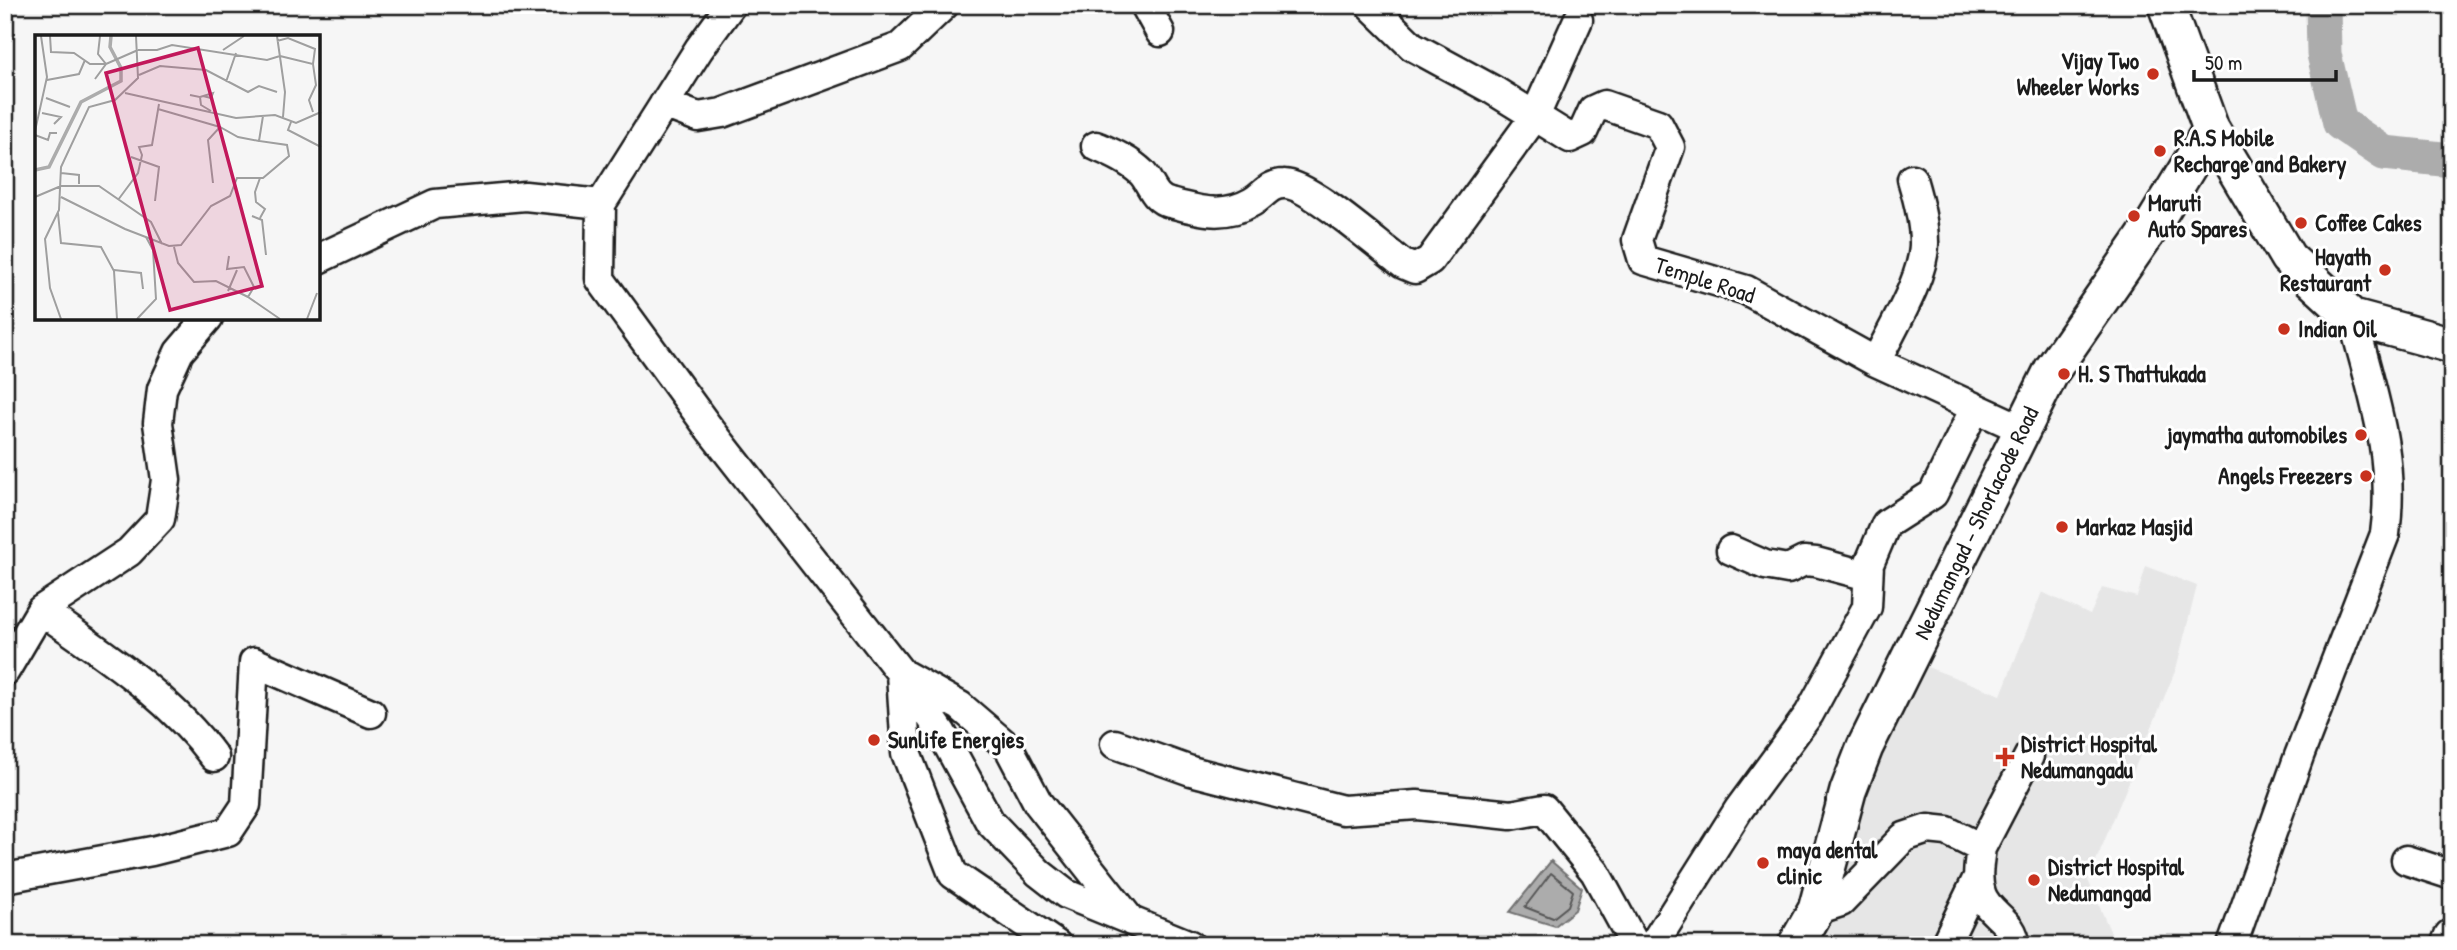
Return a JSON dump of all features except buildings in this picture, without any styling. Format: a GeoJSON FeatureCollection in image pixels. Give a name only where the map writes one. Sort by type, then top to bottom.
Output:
{"type":"FeatureCollection","features":[{"type":"Feature","properties":{"kind":"main road"},"geometry":{"type":"LineString","coordinates":[[2166,5],[2211,129],[2288,258],[2353,318],[2452,345]]}},
{"type":"Feature","properties":{"kind":"main road","name":"Nedumangad - Shorlacode Road"},"geometry":{"type":"LineString","coordinates":[[1796,945],[1816,910],[1848,791],[1865,747],[2052,370],[2154,223],[2211,129]]}},
{"type":"Feature","properties":{"kind":"main road"},"geometry":{"type":"LineString","coordinates":[[2449,945],[2452,937]]}},
{"type":"Feature","properties":{"kind":"street"},"geometry":{"type":"LineString","coordinates":[[732,5],[664,104],[601,204],[600,279],[708,427],[901,673],[941,732],[990,822],[1039,873],[1066,894],[1136,933],[1190,945]]}},
{"type":"Feature","properties":{"kind":"street"},"geometry":{"type":"LineString","coordinates":[[664,104],[698,117],[722,113],[900,47],[944,5]]}},
{"type":"Feature","properties":{"kind":"street"},"geometry":{"type":"LineString","coordinates":[[1145,5],[1160,32]]}},
{"type":"Feature","properties":{"kind":"street","name":"Temple Road"},"geometry":{"type":"LineString","coordinates":[[1370,5],[1412,46],[1570,138],[1583,132],[1593,110],[1604,105],[1658,124],[1670,146],[1637,240],[1643,260],[1746,290],[1876,362],[2022,429]]}},
{"type":"Feature","properties":{"kind":"street"},"geometry":{"type":"LineString","coordinates":[[1096,146],[1119,156],[1143,174],[1153,192],[1165,202],[1217,214],[1255,201],[1270,187],[1285,183],[1308,192],[1403,264],[1415,269],[1430,260],[1535,116],[1578,20]]}},
{"type":"Feature","properties":{"kind":"street"},"geometry":{"type":"LineString","coordinates":[[1876,362],[1913,284],[1924,245],[1920,205],[1912,179]]}},
{"type":"Feature","properties":{"kind":"street"},"geometry":{"type":"LineString","coordinates":[[320,258],[435,204],[525,196],[601,204]]}},
{"type":"Feature","properties":{"kind":"street"},"geometry":{"type":"LineString","coordinates":[[2232,945],[2299,756],[2385,534],[2390,496],[2386,450],[2353,318]]}},
{"type":"Feature","properties":{"kind":"street"},"geometry":{"type":"LineString","coordinates":[[5,671],[41,610],[129,552],[160,519],[166,480],[158,423],[162,390],[179,352],[206,320]]}},
{"type":"Feature","properties":{"kind":"street"},"geometry":{"type":"LineString","coordinates":[[1653,945],[1739,809],[1809,714],[1867,607],[1869,564],[1886,524],[1933,494],[1975,408]]}},
{"type":"Feature","properties":{"kind":"street"},"geometry":{"type":"LineString","coordinates":[[1731,550],[1765,565],[1788,569],[1804,561],[1816,562],[1868,576]]}},
{"type":"Feature","properties":{"kind":"street"},"geometry":{"type":"LineString","coordinates":[[41,610],[129,670],[195,732],[214,758]]}},
{"type":"Feature","properties":{"kind":"street"},"geometry":{"type":"LineString","coordinates":[[5,878],[152,851],[228,832],[246,805],[254,662],[371,713]]}},
{"type":"Feature","properties":{"kind":"street"},"geometry":{"type":"LineString","coordinates":[[901,673],[960,706],[1009,748],[1038,803],[1136,933]]}},
{"type":"Feature","properties":{"kind":"street"},"geometry":{"type":"LineString","coordinates":[[901,673],[906,753],[953,874],[1057,945]]}},
{"type":"Feature","properties":{"kind":"street"},"geometry":{"type":"LineString","coordinates":[[1115,744],[1191,771],[1343,810],[1417,805],[1511,815],[1544,809],[1595,872],[1635,945]]}},
{"type":"Feature","properties":{"kind":"street"},"geometry":{"type":"LineString","coordinates":[[2015,945],[2009,926],[1982,897],[1978,877],[1980,848],[2029,756]]}},
{"type":"Feature","properties":{"kind":"street"},"geometry":{"type":"LineString","coordinates":[[1816,910],[1841,902],[1904,837],[1928,829],[1947,831],[1980,848]]}},
{"type":"Feature","properties":{"kind":"street"},"geometry":{"type":"LineString","coordinates":[[2406,860],[2452,875]]}},
{"type":"Feature","properties":{"kind":"street"},"geometry":{"type":"LineString","coordinates":[[1945,945],[1978,877]]}},
{"type":"Feature","properties":{"kind":"shaded area","name":"District Hospital Nedumangadu"},"geometry":{"type":"Polygon","coordinates":[[[2146,566],[2197,586],[2176,669],[2088,880],[2114,940],[2112,945],[1802,945],[1856,790],[1914,662],[2001,695],[2042,592],[2090,615],[2102,588],[2137,597],[2146,566]]]}},
{"type":"Feature","properties":{"kind":"water"},"geometry":{"type":"Polygon","coordinates":[[[1551,861],[1582,888],[1575,910],[1555,926],[1510,912],[1551,861]]]}},
{"type":"Feature","properties":{"kind":"waterway"},"geometry":{"type":"LineString","coordinates":[[2323,5],[2324,54],[2340,123],[2384,153],[2452,160]]}},
{"type":"Feature","properties":{"kind":"place","name":"Vijay Two Wheeler Works"},"geometry":{"type":"Point","coordinates":[2153,74]}},
{"type":"Feature","properties":{"kind":"place","name":"R.A.S Mobile Recharge and Bakery"},"geometry":{"type":"Point","coordinates":[2160,151]}},
{"type":"Feature","properties":{"kind":"place","name":"Maruti Auto Spares"},"geometry":{"type":"Point","coordinates":[2134,216]}},
{"type":"Feature","properties":{"kind":"place","name":"Coffee Cakes"},"geometry":{"type":"Point","coordinates":[2301,223]}},
{"type":"Feature","properties":{"kind":"place","name":"Hayath Restaurant"},"geometry":{"type":"Point","coordinates":[2385,270]}},
{"type":"Feature","properties":{"kind":"place","name":"Indian Oil"},"geometry":{"type":"Point","coordinates":[2284,329]}},
{"type":"Feature","properties":{"kind":"place","name":"H. S Thattukada"},"geometry":{"type":"Point","coordinates":[2064,374]}},
{"type":"Feature","properties":{"kind":"place","name":"jaymatha automobiles"},"geometry":{"type":"Point","coordinates":[2361,435]}},
{"type":"Feature","properties":{"kind":"place","name":"Angels Freezers"},"geometry":{"type":"Point","coordinates":[2366,476]}},
{"type":"Feature","properties":{"kind":"place","name":"Markaz Masjid"},"geometry":{"type":"Point","coordinates":[2062,527]}},
{"type":"Feature","properties":{"kind":"place","name":"Sunlife Energies"},"geometry":{"type":"Point","coordinates":[874,740]}},
{"type":"Feature","properties":{"kind":"place","name":"District Hospital Nedumangadu"},"geometry":{"type":"Point","coordinates":[2005,757]}},
{"type":"Feature","properties":{"kind":"place","name":"maya dental clinic"},"geometry":{"type":"Point","coordinates":[1763,863]}},
{"type":"Feature","properties":{"kind":"place","name":"District Hospital Nedumangad"},"geometry":{"type":"Point","coordinates":[2034,880]}}]}
